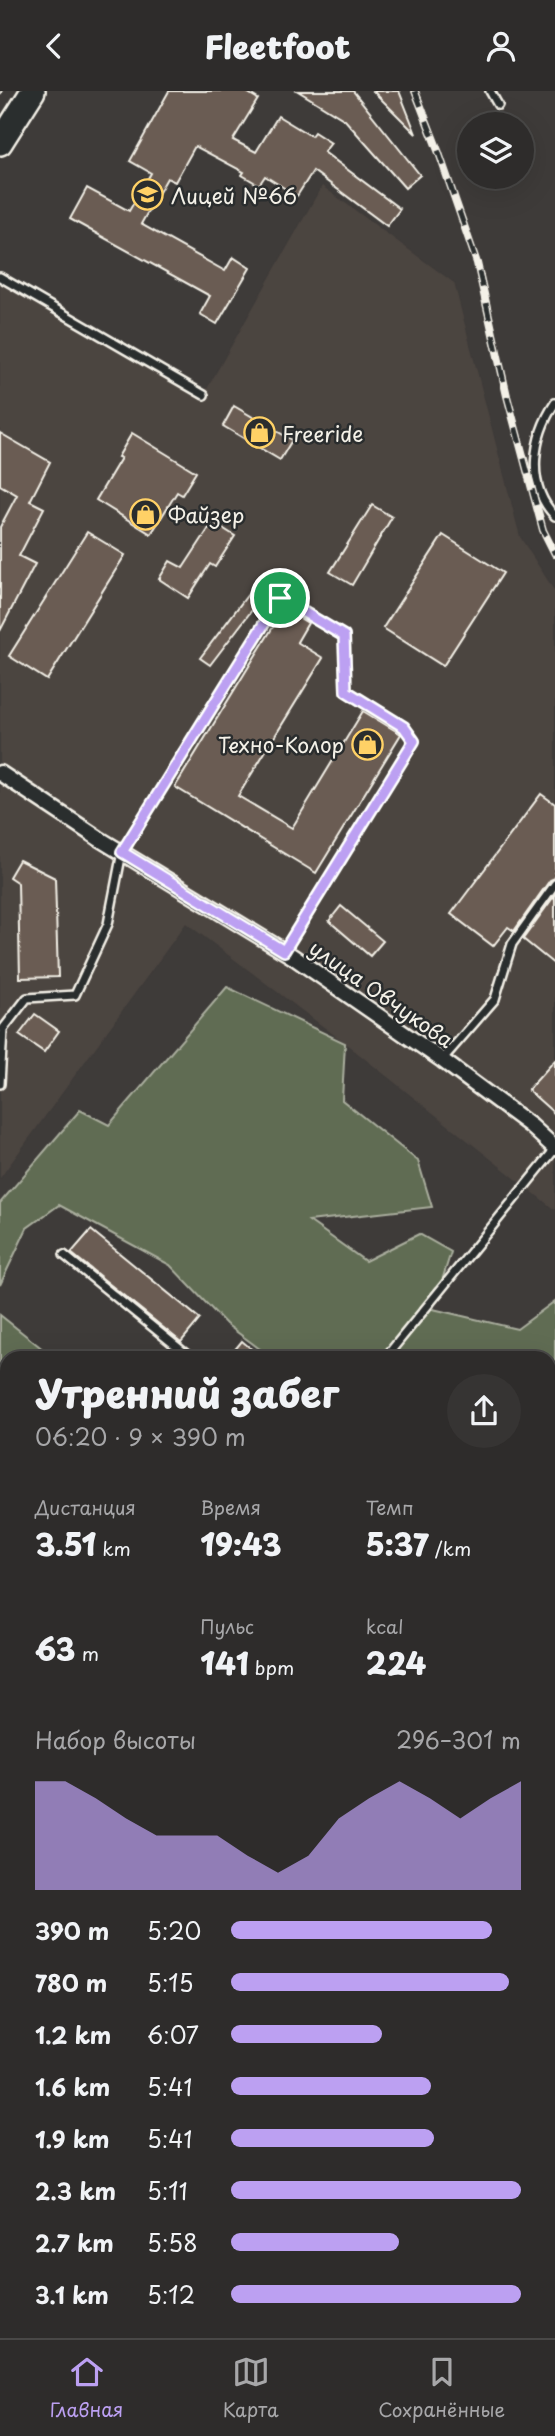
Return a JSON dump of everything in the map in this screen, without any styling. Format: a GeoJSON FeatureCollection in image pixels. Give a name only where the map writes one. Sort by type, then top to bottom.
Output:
{"type":"FeatureCollection","features":[{"type":"Feature","properties":{"kind":"highway"},"geometry":{"type":"LineString","coordinates":[[0,143],[33,91]]}},
{"type":"Feature","properties":{"kind":"street","name":"улица Овчукова"},"geometry":{"type":"LineString","coordinates":[[0,773],[122,852],[284,951],[442,1061],[531,1126],[555,1148]]}},
{"type":"Feature","properties":{"kind":"lane"},"geometry":{"type":"LineString","coordinates":[[490,91],[498,105]]}},
{"type":"Feature","properties":{"kind":"lane"},"geometry":{"type":"LineString","coordinates":[[0,277],[204,395]]}},
{"type":"Feature","properties":{"kind":"lane"},"geometry":{"type":"LineString","coordinates":[[555,403],[537,440],[534,465],[542,498],[555,516]]}},
{"type":"Feature","properties":{"kind":"lane"},"geometry":{"type":"LineString","coordinates":[[0,1084],[3,1029],[27,997],[75,995],[108,924],[122,852],[280,598],[344,636],[346,691],[404,727],[414,741],[284,951]]}},
{"type":"Feature","properties":{"kind":"lane"},"geometry":{"type":"LineString","coordinates":[[442,1061],[495,999],[512,944],[555,884]]}},
{"type":"Feature","properties":{"kind":"lane"},"geometry":{"type":"LineString","coordinates":[[391,1351],[555,1148]]}},
{"type":"Feature","properties":{"kind":"lane"},"geometry":{"type":"LineString","coordinates":[[64,1255],[182,1351]]}},
{"type":"Feature","properties":{"kind":"shaded area"},"geometry":{"type":"Polygon","coordinates":[[[322,186],[454,283],[520,537],[555,592],[555,1210],[345,1043],[186,923],[0,1178],[0,271],[203,396],[322,186]]]}},
{"type":"Feature","properties":{"kind":"green space"},"geometry":{"type":"Polygon","coordinates":[[[227,987],[345,1043],[342,1100],[418,1161],[432,1207],[309,1221],[365,1261],[419,1234],[451,1252],[433,1309],[517,1329],[555,1301],[555,1351],[263,1351],[226,1324],[170,1265],[59,1205],[27,1228],[0,1285],[0,1203],[80,1110],[109,1125],[227,987]]]}},
{"type":"Feature","properties":{"kind":"green space"},"geometry":{"type":"Polygon","coordinates":[[[0,1315],[45,1351],[0,1351],[0,1315]]]}},
{"type":"Feature","properties":{"kind":"building"},"geometry":{"type":"Polygon","coordinates":[[[169,91],[245,91],[258,99],[233,140],[256,152],[278,116],[311,136],[314,132],[331,143],[324,152],[400,209],[387,226],[313,171],[297,196],[265,176],[259,185],[242,175],[244,172],[195,146],[175,182],[167,178],[141,224],[225,271],[233,257],[250,268],[217,324],[200,314],[210,296],[70,219],[87,188],[129,211],[151,173],[130,161],[169,91]]]}},
{"type":"Feature","properties":{"kind":"building"},"geometry":{"type":"Polygon","coordinates":[[[298,91],[353,91],[420,175],[405,188],[345,120],[298,91]]]}},
{"type":"Feature","properties":{"kind":"building"},"geometry":{"type":"Polygon","coordinates":[[[373,91],[399,91],[416,134],[373,91]]]}},
{"type":"Feature","properties":{"kind":"building"},"geometry":{"type":"Polygon","coordinates":[[[234,406],[292,440],[280,460],[223,426],[234,406]]]}},
{"type":"Feature","properties":{"kind":"building"},"geometry":{"type":"Polygon","coordinates":[[[0,433],[50,462],[30,501],[44,508],[19,556],[35,564],[0,631],[0,527],[17,495],[0,485],[0,433]]]}},
{"type":"Feature","properties":{"kind":"building"},"geometry":{"type":"Polygon","coordinates":[[[132,433],[196,472],[182,495],[177,492],[151,534],[96,500],[121,458],[118,457],[132,433]]]}},
{"type":"Feature","properties":{"kind":"building"},"geometry":{"type":"Polygon","coordinates":[[[372,505],[392,517],[352,585],[330,572],[372,505]]]}},
{"type":"Feature","properties":{"kind":"building"},"geometry":{"type":"Polygon","coordinates":[[[213,522],[235,536],[215,567],[210,564],[188,598],[159,579],[170,561],[183,568],[213,522]]]}},
{"type":"Feature","properties":{"kind":"building"},"geometry":{"type":"Polygon","coordinates":[[[87,532],[125,555],[47,680],[9,656],[87,532]]]}},
{"type":"Feature","properties":{"kind":"building"},"geometry":{"type":"Polygon","coordinates":[[[443,535],[503,573],[443,666],[383,628],[443,535]]]}},
{"type":"Feature","properties":{"kind":"building"},"geometry":{"type":"Polygon","coordinates":[[[252,589],[262,597],[210,665],[200,658],[252,589]]]}},
{"type":"Feature","properties":{"kind":"building"},"geometry":{"type":"Polygon","coordinates":[[[284,609],[308,623],[297,642],[323,658],[238,796],[292,828],[363,711],[401,734],[316,873],[175,787],[284,609]]]}},
{"type":"Feature","properties":{"kind":"building"},"geometry":{"type":"Polygon","coordinates":[[[541,794],[555,804],[555,878],[550,880],[514,931],[508,927],[493,946],[451,914],[541,794]]]}},
{"type":"Feature","properties":{"kind":"building"},"geometry":{"type":"Polygon","coordinates":[[[19,860],[55,878],[58,977],[20,978],[18,883],[9,877],[19,860]]]}},
{"type":"Feature","properties":{"kind":"building"},"geometry":{"type":"Polygon","coordinates":[[[555,895],[555,965],[523,939],[555,895]]]}},
{"type":"Feature","properties":{"kind":"building"},"geometry":{"type":"Polygon","coordinates":[[[341,906],[383,941],[370,956],[329,921],[341,906]]]}},
{"type":"Feature","properties":{"kind":"building"},"geometry":{"type":"Polygon","coordinates":[[[35,1014],[59,1031],[44,1052],[19,1035],[35,1014]]]}},
{"type":"Feature","properties":{"kind":"building"},"geometry":{"type":"Polygon","coordinates":[[[555,1060],[555,1114],[528,1090],[555,1060]]]}},
{"type":"Feature","properties":{"kind":"building"},"geometry":{"type":"Polygon","coordinates":[[[91,1230],[200,1319],[181,1342],[71,1253],[91,1230]]]}},
{"type":"Feature","properties":{"kind":"building"},"geometry":{"type":"Polygon","coordinates":[[[242,1341],[254,1351],[234,1351],[242,1341]]]}},
{"type":"Feature","properties":{"kind":"railway"},"geometry":{"type":"LineString","coordinates":[[415,91],[477,263],[507,396],[543,530],[555,554]]}},
{"type":"Feature","properties":{"kind":"place","name":"Лицей №66"},"geometry":{"type":"Point","coordinates":[148,195]}},
{"type":"Feature","properties":{"kind":"place","name":"Freeride"},"geometry":{"type":"Point","coordinates":[259,433]}},
{"type":"Feature","properties":{"kind":"place","name":"Файзер"},"geometry":{"type":"Point","coordinates":[145,514]}},
{"type":"Feature","properties":{"kind":"place","name":"Техно-Колор"},"geometry":{"type":"Point","coordinates":[367,744]}},
{"type":"Feature","properties":{"kind":"route"},"geometry":{"type":"LineString","coordinates":[[280,598],[344,636],[346,691],[404,727],[414,741],[284,951],[122,852],[280,598]]}}]}
